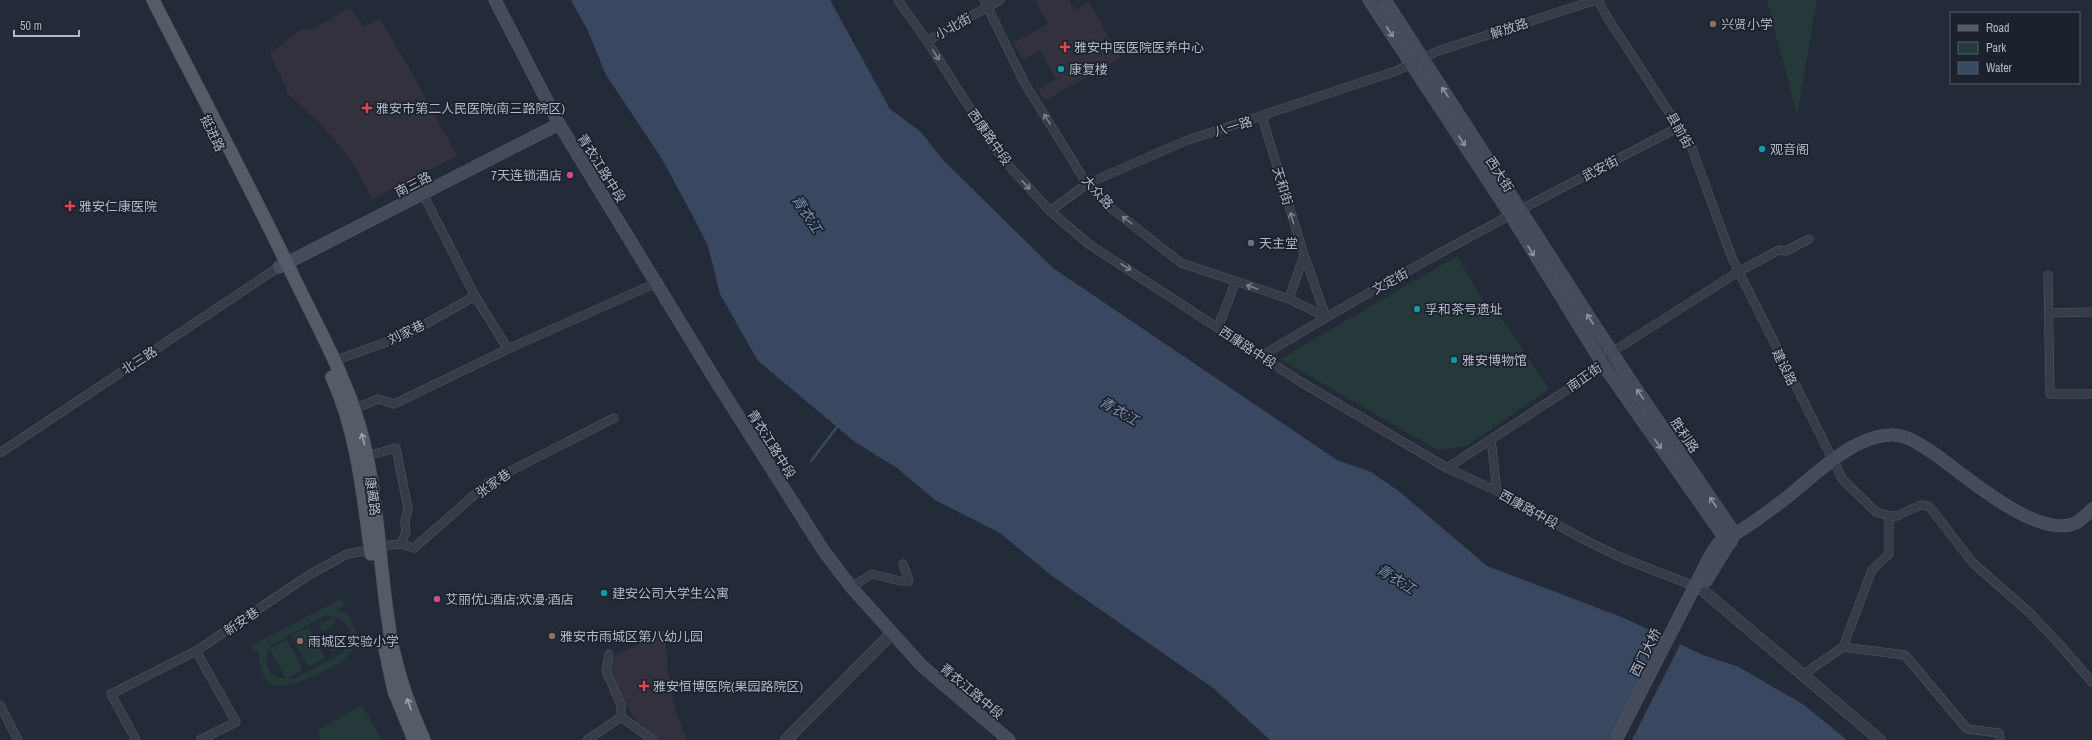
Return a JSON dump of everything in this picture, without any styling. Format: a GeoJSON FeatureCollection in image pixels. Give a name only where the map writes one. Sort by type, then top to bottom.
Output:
{"type":"FeatureCollection","features":[{"type":"Feature","properties":{"kind":"main road","name":"挺进路"},"geometry":{"type":"LineString","coordinates":[[144,0],[283,265]]}},
{"type":"Feature","properties":{"kind":"main road","name":"挺进路"},"geometry":{"type":"LineString","coordinates":[[153,0],[283,265]]}},
{"type":"Feature","properties":{"kind":"main road","name":"青衣江路中段"},"geometry":{"type":"LineString","coordinates":[[495,0],[559,124],[815,538],[851,587],[922,666],[1009,740]]}},
{"type":"Feature","properties":{"kind":"main road","name":"西大街"},"geometry":{"type":"LineString","coordinates":[[1369,0],[1411,63],[1612,352]]}},
{"type":"Feature","properties":{"kind":"main road","name":"西大街"},"geometry":{"type":"LineString","coordinates":[[1385,0],[1423,58],[1515,212],[1604,366]]}},
{"type":"Feature","properties":{"kind":"main road","name":"南三路"},"geometry":{"type":"LineString","coordinates":[[283,265],[559,124]]}},
{"type":"Feature","properties":{"kind":"main road","name":"康藏路"},"geometry":{"type":"LineString","coordinates":[[283,265],[334,361],[354,409],[367,456],[385,653],[394,691],[414,740]]}},
{"type":"Feature","properties":{"kind":"main road","name":"康藏路"},"geometry":{"type":"LineString","coordinates":[[283,265],[297,301],[333,380],[348,421],[358,461],[393,650],[404,690],[424,740]]}},
{"type":"Feature","properties":{"kind":"main road","name":"胜利路"},"geometry":{"type":"LineString","coordinates":[[1612,352],[1730,538]]}},
{"type":"Feature","properties":{"kind":"main road","name":"胜利路"},"geometry":{"type":"LineString","coordinates":[[1604,366],[1730,538]]}},
{"type":"Feature","properties":{"kind":"main road"},"geometry":{"type":"LineString","coordinates":[[1698,581],[1710,556],[1730,538],[1764,515],[1854,445],[1876,437],[1891,434],[1904,436],[1933,453],[2008,506],[2039,523],[2058,527],[2075,524],[2092,509]]}},
{"type":"Feature","properties":{"kind":"main road","name":"西门大桥"},"geometry":{"type":"LineString","coordinates":[[1616,740],[1698,581]]}},
{"type":"Feature","properties":{"kind":"main road","name":"西门大桥"},"geometry":{"type":"LineString","coordinates":[[1625,740],[1698,581]]}},
{"type":"Feature","properties":{"kind":"street","name":"西康路中段"},"geometry":{"type":"LineString","coordinates":[[898,0],[927,41],[1000,157],[1050,210],[1090,244],[1301,382],[1447,468],[1497,491],[1583,539],[1622,558],[1698,581],[1706,594]]}},
{"type":"Feature","properties":{"kind":"street","name":"小北街"},"geometry":{"type":"LineString","coordinates":[[927,41],[986,4],[1000,0]]}},
{"type":"Feature","properties":{"kind":"street","name":"解放路"},"geometry":{"type":"LineString","coordinates":[[1423,58],[1597,0]]}},
{"type":"Feature","properties":{"kind":"street","name":"县前街"},"geometry":{"type":"LineString","coordinates":[[1597,0],[1691,146],[1738,272]]}},
{"type":"Feature","properties":{"kind":"street","name":"大众路"},"geometry":{"type":"LineString","coordinates":[[986,4],[1024,82],[1087,184],[1111,208],[1181,263],[1289,299],[1326,317]]}},
{"type":"Feature","properties":{"kind":"street","name":"八一路"},"geometry":{"type":"LineString","coordinates":[[1050,210],[1087,184],[1185,140],[1262,117],[1396,71],[1423,58]]}},
{"type":"Feature","properties":{"kind":"street","name":"天和街"},"geometry":{"type":"LineString","coordinates":[[1262,117],[1304,255],[1326,317]]}},
{"type":"Feature","properties":{"kind":"street","name":"武安街"},"geometry":{"type":"LineString","coordinates":[[1515,212],[1679,127]]}},
{"type":"Feature","properties":{"kind":"street"},"geometry":{"type":"LineString","coordinates":[[423,194],[475,296],[508,349]]}},
{"type":"Feature","properties":{"kind":"street","name":"文定街"},"geometry":{"type":"LineString","coordinates":[[1262,356],[1326,317],[1515,212]]}},
{"type":"Feature","properties":{"kind":"street","name":"南正街"},"geometry":{"type":"LineString","coordinates":[[1447,468],[1604,366],[1612,352],[1738,272],[1779,250],[1786,251],[1809,239]]}},
{"type":"Feature","properties":{"kind":"street"},"geometry":{"type":"LineString","coordinates":[[1289,299],[1304,255]]}},
{"type":"Feature","properties":{"kind":"street","name":"北三路"},"geometry":{"type":"LineString","coordinates":[[0,453],[283,265]]}},
{"type":"Feature","properties":{"kind":"street","name":"建设路"},"geometry":{"type":"LineString","coordinates":[[1738,272],[1832,462],[1843,480],[1876,512],[1889,516]]}},
{"type":"Feature","properties":{"kind":"street"},"geometry":{"type":"LineString","coordinates":[[2048,275],[2050,394],[2092,394]]}},
{"type":"Feature","properties":{"kind":"street"},"geometry":{"type":"LineString","coordinates":[[1218,328],[1236,281]]}},
{"type":"Feature","properties":{"kind":"street"},"geometry":{"type":"LineString","coordinates":[[354,409],[378,399],[394,404],[508,349],[656,283]]}},
{"type":"Feature","properties":{"kind":"street","name":"刘家巷"},"geometry":{"type":"LineString","coordinates":[[334,361],[406,335],[475,296]]}},
{"type":"Feature","properties":{"kind":"street"},"geometry":{"type":"LineString","coordinates":[[2048,313],[2092,312]]}},
{"type":"Feature","properties":{"kind":"street","name":"张家巷"},"geometry":{"type":"LineString","coordinates":[[375,548],[401,544],[414,548],[489,482],[614,418]]}},
{"type":"Feature","properties":{"kind":"street"},"geometry":{"type":"LineString","coordinates":[[1491,439],[1497,491]]}},
{"type":"Feature","properties":{"kind":"street"},"geometry":{"type":"LineString","coordinates":[[367,456],[396,448],[408,509],[405,521],[406,532],[401,544]]}},
{"type":"Feature","properties":{"kind":"street"},"geometry":{"type":"LineString","coordinates":[[1804,677],[1811,669],[1843,647],[1872,570],[1889,554],[1889,516],[1897,516],[1921,505],[1929,506],[1973,563],[2031,614],[2092,682]]}},
{"type":"Feature","properties":{"kind":"street","name":"新安巷"},"geometry":{"type":"LineString","coordinates":[[136,740],[111,694],[196,651],[309,575],[347,554],[375,548]]}},
{"type":"Feature","properties":{"kind":"street"},"geometry":{"type":"LineString","coordinates":[[851,587],[872,574],[900,582],[909,581],[902,564]]}},
{"type":"Feature","properties":{"kind":"street"},"geometry":{"type":"LineString","coordinates":[[1706,594],[1880,740]]}},
{"type":"Feature","properties":{"kind":"street"},"geometry":{"type":"LineString","coordinates":[[786,740],[892,633]]}},
{"type":"Feature","properties":{"kind":"street"},"geometry":{"type":"LineString","coordinates":[[1843,647],[1905,655],[1967,729],[1999,733],[2000,740]]}},
{"type":"Feature","properties":{"kind":"street"},"geometry":{"type":"LineString","coordinates":[[196,651],[236,722],[200,740]]}},
{"type":"Feature","properties":{"kind":"street"},"geometry":{"type":"LineString","coordinates":[[609,654],[606,671],[621,706],[621,717]]}},
{"type":"Feature","properties":{"kind":"street"},"geometry":{"type":"LineString","coordinates":[[0,705],[18,740]]}},
{"type":"Feature","properties":{"kind":"street"},"geometry":{"type":"LineString","coordinates":[[587,740],[621,717]]}},
{"type":"Feature","properties":{"kind":"street"},"geometry":{"type":"LineString","coordinates":[[621,717],[653,740]]}},
{"type":"Feature","properties":{"kind":"shaded area","name":"雅安中医医院医养中心"},"geometry":{"type":"Polygon","coordinates":[[[1035,0],[1069,0],[1075,10],[1089,2],[1121,58],[1044,101],[1038,89],[1056,79],[1040,51],[1023,60],[1013,43],[1048,24],[1035,0]]]}},
{"type":"Feature","properties":{"kind":"shaded area","name":"雅安市第二人民医院(南三路院区)"},"geometry":{"type":"Polygon","coordinates":[[[350,8],[364,27],[380,19],[411,71],[457,156],[372,199],[352,161],[318,121],[289,95],[270,54],[300,30],[314,28],[350,8]]]}},
{"type":"Feature","properties":{"kind":"shaded area","name":"雅安恒博医院(果园路院区)"},"geometry":{"type":"Polygon","coordinates":[[[665,631],[668,673],[676,712],[687,740],[660,740],[637,722],[623,699],[611,670],[612,657],[665,631]]]}},
{"type":"Feature","properties":{"kind":"green space"},"geometry":{"type":"Polygon","coordinates":[[[1767,0],[1817,0],[1797,115],[1769,9],[1767,0]]]}},
{"type":"Feature","properties":{"kind":"green space"},"geometry":{"type":"Polygon","coordinates":[[[1457,256],[1488,309],[1507,325],[1549,389],[1468,445],[1439,451],[1280,359],[1457,256]]]}},
{"type":"Feature","properties":{"kind":"green space"},"geometry":{"type":"Polygon","coordinates":[[[341,599],[345,605],[337,609],[349,616],[358,636],[352,650],[341,662],[316,675],[289,685],[277,685],[267,680],[261,669],[259,650],[253,652],[250,646],[341,599]],[[324,616],[270,646],[266,661],[268,668],[273,675],[286,679],[293,679],[341,654],[349,643],[351,636],[345,623],[338,618],[324,616]]]}},
{"type":"Feature","properties":{"kind":"green space"},"geometry":{"type":"Polygon","coordinates":[[[333,618],[336,624],[322,632],[318,625],[333,618]]]}},
{"type":"Feature","properties":{"kind":"green space"},"geometry":{"type":"Polygon","coordinates":[[[309,627],[325,658],[308,667],[291,636],[309,627]]]}},
{"type":"Feature","properties":{"kind":"green space"},"geometry":{"type":"Polygon","coordinates":[[[343,638],[347,644],[332,652],[329,645],[343,638]]]}},
{"type":"Feature","properties":{"kind":"green space"},"geometry":{"type":"Polygon","coordinates":[[[287,639],[303,670],[286,679],[269,648],[287,639]]]}},
{"type":"Feature","properties":{"kind":"green space"},"geometry":{"type":"Polygon","coordinates":[[[362,705],[382,740],[319,740],[318,730],[362,705]]]}},
{"type":"Feature","properties":{"kind":"water","name":"青衣江"},"geometry":{"type":"Polygon","coordinates":[[[571,0],[830,0],[890,109],[921,132],[943,160],[1053,268],[1337,460],[1371,472],[1400,492],[1487,566],[1624,618],[1703,655],[1739,667],[1804,705],[1847,740],[1270,740],[1213,688],[1052,576],[1000,533],[935,500],[897,468],[855,442],[758,361],[720,294],[708,246],[697,224],[662,159],[606,75],[588,31],[571,0]]]}},
{"type":"Feature","properties":{"kind":"pier"},"geometry":{"type":"Polygon","coordinates":[[[1663,634],[1681,643],[1632,740],[1609,740],[1663,634]]]}},
{"type":"Feature","properties":{"kind":"waterway"},"geometry":{"type":"LineString","coordinates":[[811,461],[837,427]]}},
{"type":"Feature","properties":{"kind":"place","name":"兴贤小学"},"geometry":{"type":"Point","coordinates":[1713,24]}},
{"type":"Feature","properties":{"kind":"place","name":"雅安中医医院医养中心"},"geometry":{"type":"Point","coordinates":[1065,47]}},
{"type":"Feature","properties":{"kind":"place","name":"康复楼"},"geometry":{"type":"Point","coordinates":[1061,69]}},
{"type":"Feature","properties":{"kind":"place","name":"雅安市第二人民医院(南三路院区)"},"geometry":{"type":"Point","coordinates":[367,108]}},
{"type":"Feature","properties":{"kind":"place","name":"观音阁"},"geometry":{"type":"Point","coordinates":[1762,149]}},
{"type":"Feature","properties":{"kind":"place","name":"7天连锁酒店"},"geometry":{"type":"Point","coordinates":[570,175]}},
{"type":"Feature","properties":{"kind":"place","name":"雅安仁康医院"},"geometry":{"type":"Point","coordinates":[70,206]}},
{"type":"Feature","properties":{"kind":"place","name":"天主堂"},"geometry":{"type":"Point","coordinates":[1251,243]}},
{"type":"Feature","properties":{"kind":"place","name":"孚和茶号遗址"},"geometry":{"type":"Point","coordinates":[1417,309]}},
{"type":"Feature","properties":{"kind":"place","name":"雅安博物馆"},"geometry":{"type":"Point","coordinates":[1454,360]}},
{"type":"Feature","properties":{"kind":"place","name":"建安公司大学生公寓"},"geometry":{"type":"Point","coordinates":[604,593]}},
{"type":"Feature","properties":{"kind":"place","name":"艾丽优L酒店;欢漫·酒店"},"geometry":{"type":"Point","coordinates":[437,599]}},
{"type":"Feature","properties":{"kind":"place","name":"雅安市雨城区第八幼儿园"},"geometry":{"type":"Point","coordinates":[552,636]}},
{"type":"Feature","properties":{"kind":"place","name":"雨城区实验小学"},"geometry":{"type":"Point","coordinates":[300,641]}},
{"type":"Feature","properties":{"kind":"place","name":"雅安恒博医院(果园路院区)"},"geometry":{"type":"Point","coordinates":[644,686]}}]}
